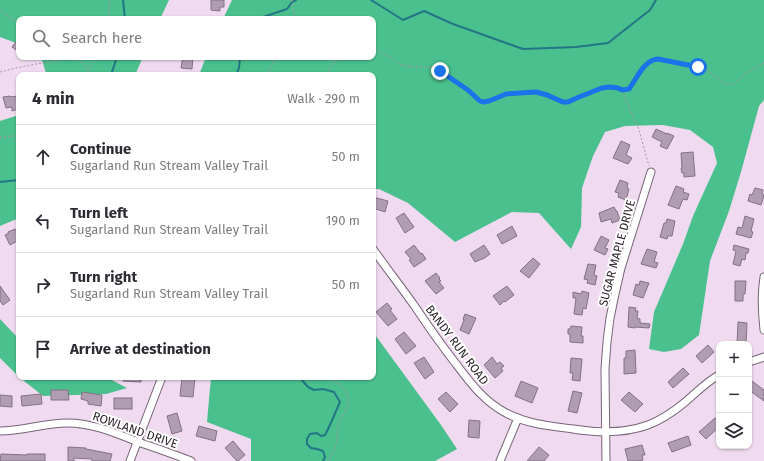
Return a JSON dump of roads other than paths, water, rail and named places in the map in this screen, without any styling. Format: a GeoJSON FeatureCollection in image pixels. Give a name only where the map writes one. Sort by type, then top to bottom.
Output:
{"type":"FeatureCollection","features":[{"type":"Feature","properties":{"kind":"street","name":"SUGAR MAPLE DRIVE"},"geometry":{"type":"LineString","coordinates":[[606,461],[605,369],[610,318],[621,268],[651,172]]}},
{"type":"Feature","properties":{"kind":"street","name":"BANDY RUN ROAD"},"geometry":{"type":"LineString","coordinates":[[376,253],[431,331],[471,384],[494,405],[506,413],[518,418],[541,425],[589,432],[634,429],[659,420],[671,413],[704,385],[716,377]]}},
{"type":"Feature","properties":{"kind":"street"},"geometry":{"type":"LineString","coordinates":[[764,277],[762,317],[764,330]]}},
{"type":"Feature","properties":{"kind":"street"},"geometry":{"type":"LineString","coordinates":[[752,361],[764,357]]}},
{"type":"Feature","properties":{"kind":"street"},"geometry":{"type":"LineString","coordinates":[[130,461],[161,380]]}},
{"type":"Feature","properties":{"kind":"street"},"geometry":{"type":"LineString","coordinates":[[500,461],[518,418]]}},
{"type":"Feature","properties":{"kind":"street","name":"ROWLAND DRIVE"},"geometry":{"type":"LineString","coordinates":[[0,431],[55,423],[84,424],[99,427],[191,461]]}},
{"type":"Feature","properties":{"kind":"waterway"},"geometry":{"type":"LineString","coordinates":[[123,0],[125,16]]}},
{"type":"Feature","properties":{"kind":"waterway"},"geometry":{"type":"LineString","coordinates":[[266,16],[287,9],[292,2],[296,0]]}},
{"type":"Feature","properties":{"kind":"waterway"},"geometry":{"type":"LineString","coordinates":[[371,0],[403,20],[424,11],[453,24],[523,49],[576,47],[608,43],[650,10],[656,0]]}},
{"type":"Feature","properties":{"kind":"waterway"},"geometry":{"type":"LineString","coordinates":[[112,72],[116,60]]}},
{"type":"Feature","properties":{"kind":"waterway"},"geometry":{"type":"LineString","coordinates":[[237,72],[240,60]]}},
{"type":"Feature","properties":{"kind":"waterway"},"geometry":{"type":"LineString","coordinates":[[0,182],[16,180]]}},
{"type":"Feature","properties":{"kind":"waterway"},"geometry":{"type":"LineString","coordinates":[[302,380],[308,387],[314,390],[323,389],[334,392],[340,402],[325,435],[321,436],[317,433],[310,434],[307,439],[307,444],[311,448],[323,451],[325,457],[323,461]]}}]}
